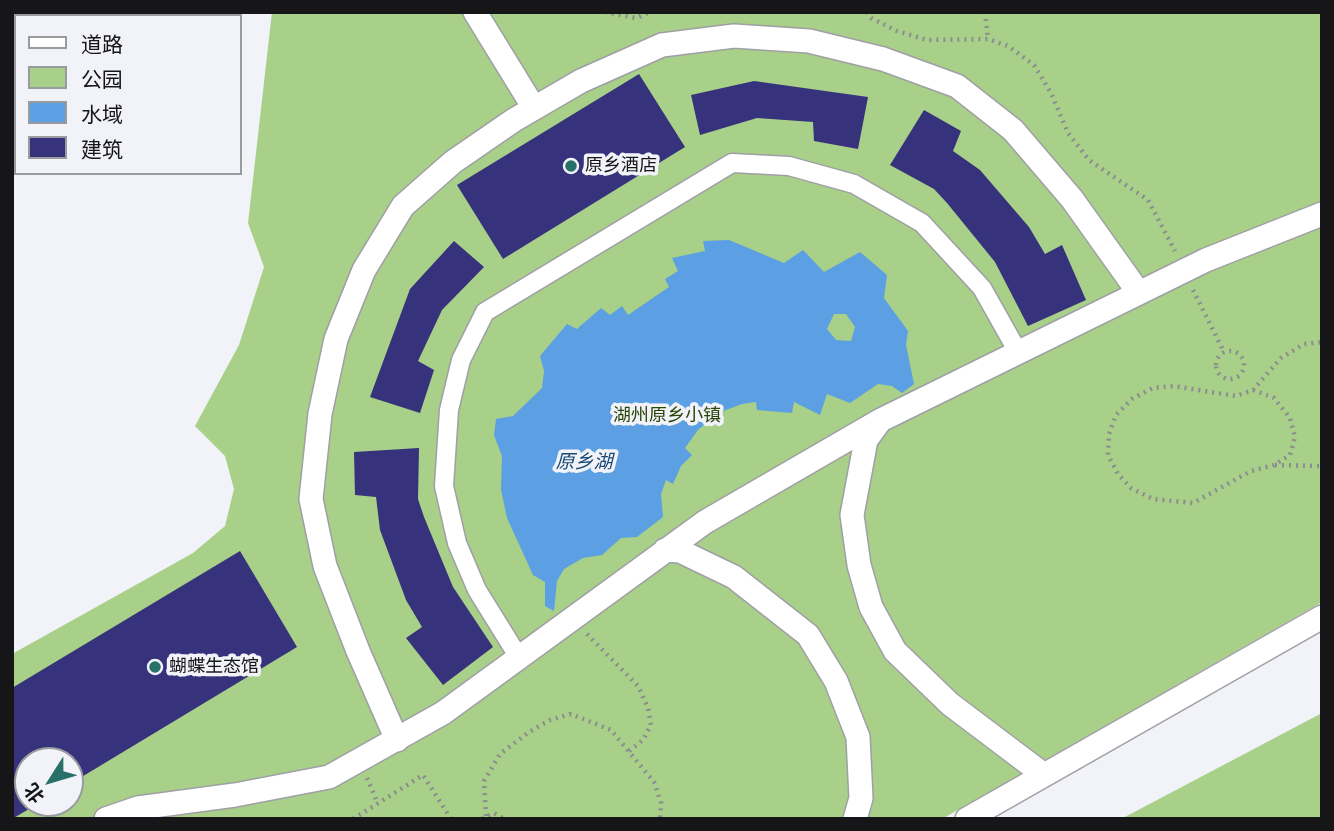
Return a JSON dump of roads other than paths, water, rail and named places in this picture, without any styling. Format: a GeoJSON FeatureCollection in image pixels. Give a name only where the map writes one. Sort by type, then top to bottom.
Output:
{"type":"FeatureCollection","features":[{"type":"Feature","properties":{"kind":"street"},"geometry":{"type":"LineString","coordinates":[[475,12],[534,108]]}},
{"type":"Feature","properties":{"kind":"street"},"geometry":{"type":"LineString","coordinates":[[397,740],[325,566],[311,499],[320,414],[336,340],[364,270],[403,205],[453,162],[534,108],[581,81],[662,45],[734,36],[809,40],[883,59],[957,86],[1013,130],[1072,199],[1139,293]]}},
{"type":"Feature","properties":{"kind":"street"},"geometry":{"type":"LineString","coordinates":[[517,656],[477,590],[457,543],[444,485],[449,410],[461,360],[485,312],[732,163],[789,166],[854,184],[922,223],[982,288],[1018,352]]}},
{"type":"Feature","properties":{"kind":"street"},"geometry":{"type":"LineString","coordinates":[[106,819],[138,808],[235,795],[329,777],[443,713],[517,656],[705,522],[881,420],[1184,271],[1322,214]]}},
{"type":"Feature","properties":{"kind":"street"},"geometry":{"type":"LineString","coordinates":[[881,420],[866,440],[852,515],[859,565],[871,607],[895,651],[950,704],[1044,775]]}},
{"type":"Feature","properties":{"kind":"street"},"geometry":{"type":"LineString","coordinates":[[665,550],[680,551],[734,577],[808,635],[836,681],[858,737],[861,797],[855,819]]}},
{"type":"Feature","properties":{"kind":"street"},"geometry":{"type":"LineString","coordinates":[[967,819],[1322,617]]}},
{"type":"Feature","properties":{"kind":"water","name":"原乡湖"},"geometry":{"type":"Polygon","coordinates":[[[729,240],[784,263],[803,250],[824,272],[860,252],[887,275],[884,298],[908,331],[906,345],[914,384],[902,393],[892,386],[878,384],[850,403],[827,394],[820,415],[794,402],[792,413],[757,410],[756,402],[718,413],[698,430],[685,448],[692,455],[681,466],[673,484],[666,480],[661,494],[663,517],[637,537],[621,538],[602,555],[583,558],[564,569],[557,581],[554,611],[545,606],[545,582],[533,575],[507,518],[501,490],[502,456],[494,435],[496,419],[513,416],[542,388],[544,371],[540,356],[567,324],[577,329],[601,308],[610,315],[622,306],[628,315],[669,287],[665,279],[678,271],[672,258],[705,251],[703,241],[729,240]],[[834,314],[827,329],[836,340],[851,341],[855,327],[846,314],[834,314]]]}},
{"type":"Feature","properties":{"kind":"place","name":"原乡酒店"},"geometry":{"type":"Point","coordinates":[571,166]}},
{"type":"Feature","properties":{"kind":"place","name":"蝴蝶生态馆"},"geometry":{"type":"Point","coordinates":[155,667]}},
{"type":"Feature","properties":{"kind":"park label","name":"湖州原乡小镇"},"geometry":{"type":"Point","coordinates":[667,416]}}]}
